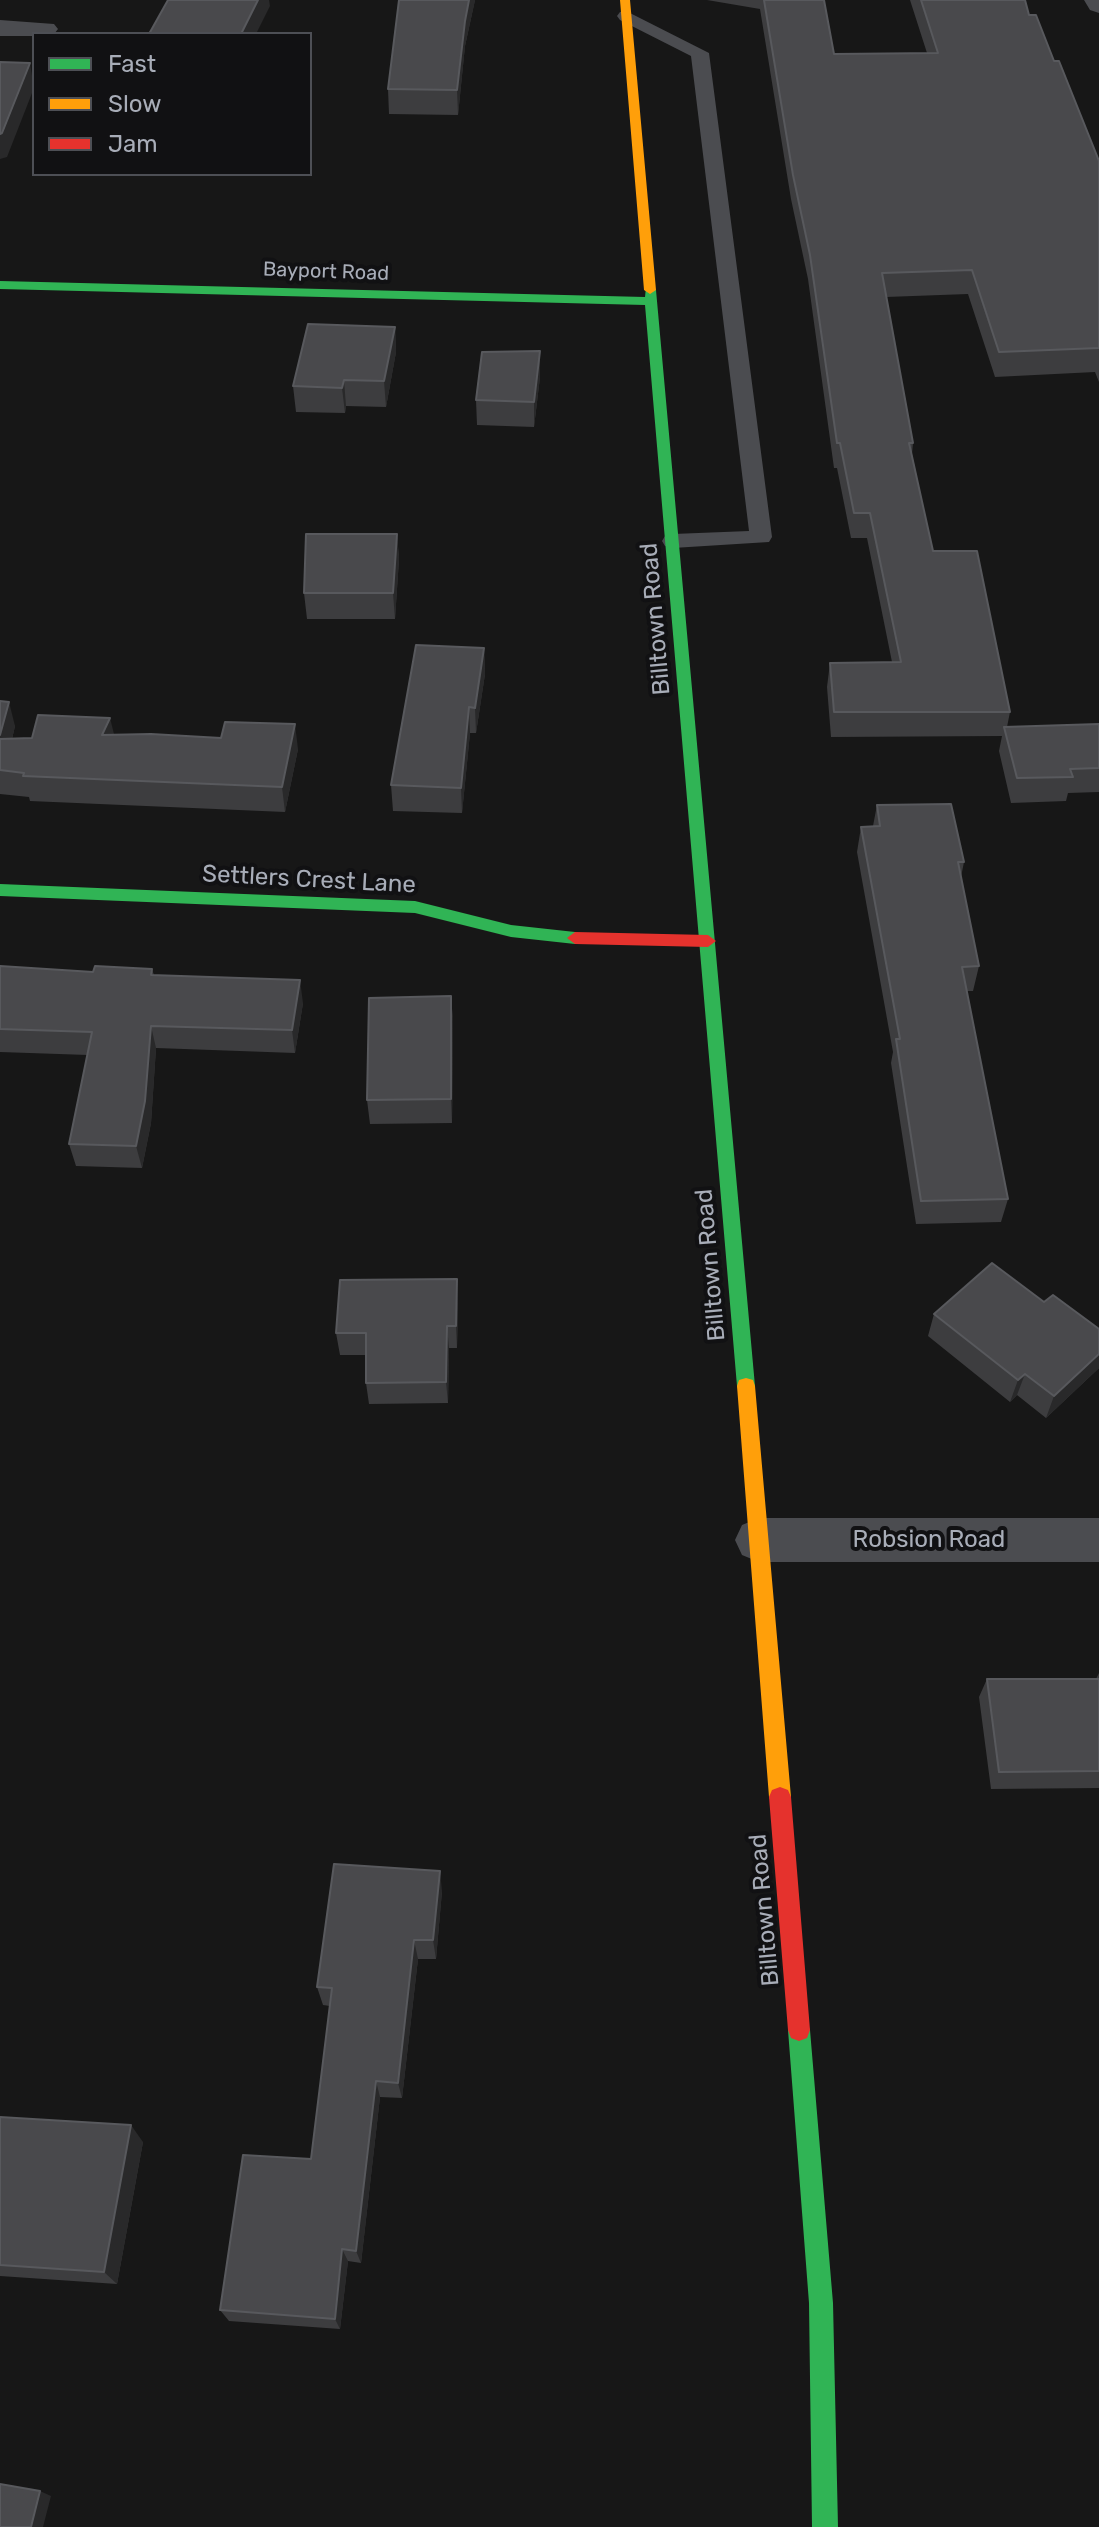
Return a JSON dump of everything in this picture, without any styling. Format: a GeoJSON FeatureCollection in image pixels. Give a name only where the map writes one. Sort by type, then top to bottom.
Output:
{"type":"FeatureCollection","features":[{"type":"Feature","properties":{"kind":"main road","name":"Billtown Road"},"geometry":{"type":"LineString","coordinates":[[626,8],[759,1540],[821,2303],[825,2527]]}},
{"type":"Feature","properties":{"kind":"main road","name":"Bayport Road"},"geometry":{"type":"LineString","coordinates":[[0,285],[650,301]]}},
{"type":"Feature","properties":{"kind":"main road","name":"Settlers Crest Lane"},"geometry":{"type":"LineString","coordinates":[[0,890],[415,907],[511,931],[588,940],[708,941]]}},
{"type":"Feature","properties":{"kind":"street"},"geometry":{"type":"LineString","coordinates":[[0,28],[45,29]]}},
{"type":"Feature","properties":{"kind":"street","name":"Robsion Road"},"geometry":{"type":"LineString","coordinates":[[759,1540],[1099,1540]]}},
{"type":"Feature","properties":{"kind":"lane"},"geometry":{"type":"LineString","coordinates":[[626,8],[700,53],[761,537],[673,541]]}},
{"type":"Feature","properties":{"kind":"building"},"geometry":{"type":"Polygon","coordinates":[[[168,0],[258,0],[242,32],[150,32],[168,0]]]}},
{"type":"Feature","properties":{"kind":"building"},"geometry":{"type":"Polygon","coordinates":[[[399,0],[469,0],[457,90],[388,89],[399,0]]]}},
{"type":"Feature","properties":{"kind":"building"},"geometry":{"type":"Polygon","coordinates":[[[764,0],[824,0],[834,54],[938,53],[921,0],[1025,0],[1029,15],[1036,15],[1054,61],[1059,61],[1099,161],[1099,348],[999,352],[972,270],[882,273],[913,443],[909,443],[933,551],[977,551],[1010,712],[834,712],[830,663],[901,662],[870,513],[854,513],[840,443],[837,443],[810,255],[793,175],[764,0]]]}},
{"type":"Feature","properties":{"kind":"building"},"geometry":{"type":"Polygon","coordinates":[[[0,62],[30,63],[0,134],[0,62]]]}},
{"type":"Feature","properties":{"kind":"building"},"geometry":{"type":"Polygon","coordinates":[[[308,324],[395,327],[384,381],[344,380],[342,388],[293,386],[308,324]]]}},
{"type":"Feature","properties":{"kind":"building"},"geometry":{"type":"Polygon","coordinates":[[[540,351],[534,402],[476,400],[482,352],[540,351]]]}},
{"type":"Feature","properties":{"kind":"building"},"geometry":{"type":"Polygon","coordinates":[[[306,534],[397,534],[393,593],[304,593],[306,534]]]}},
{"type":"Feature","properties":{"kind":"building"},"geometry":{"type":"Polygon","coordinates":[[[416,645],[484,648],[475,708],[469,707],[461,788],[391,785],[416,645]]]}},
{"type":"Feature","properties":{"kind":"building"},"geometry":{"type":"Polygon","coordinates":[[[0,701],[9,702],[0,735],[0,701]]]}},
{"type":"Feature","properties":{"kind":"building"},"geometry":{"type":"Polygon","coordinates":[[[38,715],[110,718],[102,735],[221,738],[225,722],[295,724],[282,787],[23,776],[24,773],[0,770],[0,739],[32,738],[38,715]]]}},
{"type":"Feature","properties":{"kind":"building"},"geometry":{"type":"Polygon","coordinates":[[[1099,724],[1099,768],[1070,769],[1073,777],[1017,778],[1004,727],[1099,724]]]}},
{"type":"Feature","properties":{"kind":"building"},"geometry":{"type":"Polygon","coordinates":[[[951,804],[964,862],[958,862],[979,966],[962,967],[1008,1199],[921,1201],[896,1039],[900,1039],[861,827],[880,826],[877,805],[951,804]]]}},
{"type":"Feature","properties":{"kind":"building"},"geometry":{"type":"Polygon","coordinates":[[[0,966],[93,972],[95,966],[152,969],[151,975],[300,980],[292,1030],[151,1026],[145,1101],[136,1146],[69,1144],[92,1032],[0,1029],[0,966]]]}},
{"type":"Feature","properties":{"kind":"building"},"geometry":{"type":"Polygon","coordinates":[[[451,996],[451,1099],[367,1100],[369,998],[451,996]]]}},
{"type":"Feature","properties":{"kind":"building"},"geometry":{"type":"Polygon","coordinates":[[[992,1263],[1044,1302],[1053,1295],[1099,1329],[1099,1354],[1054,1396],[1025,1374],[1018,1380],[934,1314],[992,1263]]]}},
{"type":"Feature","properties":{"kind":"building"},"geometry":{"type":"Polygon","coordinates":[[[457,1279],[456,1326],[447,1326],[446,1382],[366,1383],[366,1333],[336,1333],[340,1280],[457,1279]]]}},
{"type":"Feature","properties":{"kind":"building"},"geometry":{"type":"Polygon","coordinates":[[[987,1679],[1099,1679],[1099,1771],[999,1772],[987,1679]]]}},
{"type":"Feature","properties":{"kind":"building"},"geometry":{"type":"Polygon","coordinates":[[[334,1864],[440,1871],[433,1940],[414,1940],[398,2083],[376,2081],[356,2251],[342,2249],[335,2319],[220,2310],[243,2155],[311,2159],[332,1988],[317,1987],[334,1864]]]}},
{"type":"Feature","properties":{"kind":"building"},"geometry":{"type":"Polygon","coordinates":[[[0,2117],[131,2125],[104,2272],[0,2265],[0,2117]]]}},
{"type":"Feature","properties":{"kind":"building"},"geometry":{"type":"Polygon","coordinates":[[[0,2484],[40,2491],[31,2527],[0,2527],[0,2484]]]}},
{"type":"Feature","properties":{"kind":"traffic: fast"},"geometry":{"type":"LineString","coordinates":[[0,285],[650,301]]}},
{"type":"Feature","properties":{"kind":"traffic: fast"},"geometry":{"type":"LineString","coordinates":[[650,290],[746,1386]]}},
{"type":"Feature","properties":{"kind":"traffic: fast"},"geometry":{"type":"LineString","coordinates":[[0,890],[415,907],[511,931],[575,938]]}},
{"type":"Feature","properties":{"kind":"traffic: fast"},"geometry":{"type":"LineString","coordinates":[[799,2030],[821,2303],[825,2527]]}},
{"type":"Feature","properties":{"kind":"traffic: slow"},"geometry":{"type":"LineString","coordinates":[[625,0],[650,290]]}},
{"type":"Feature","properties":{"kind":"traffic: slow"},"geometry":{"type":"LineString","coordinates":[[746,1386],[780,1797]]}},
{"type":"Feature","properties":{"kind":"traffic: jam"},"geometry":{"type":"LineString","coordinates":[[575,938],[708,941]]}},
{"type":"Feature","properties":{"kind":"traffic: jam"},"geometry":{"type":"LineString","coordinates":[[780,1797],[799,2030]]}}]}
